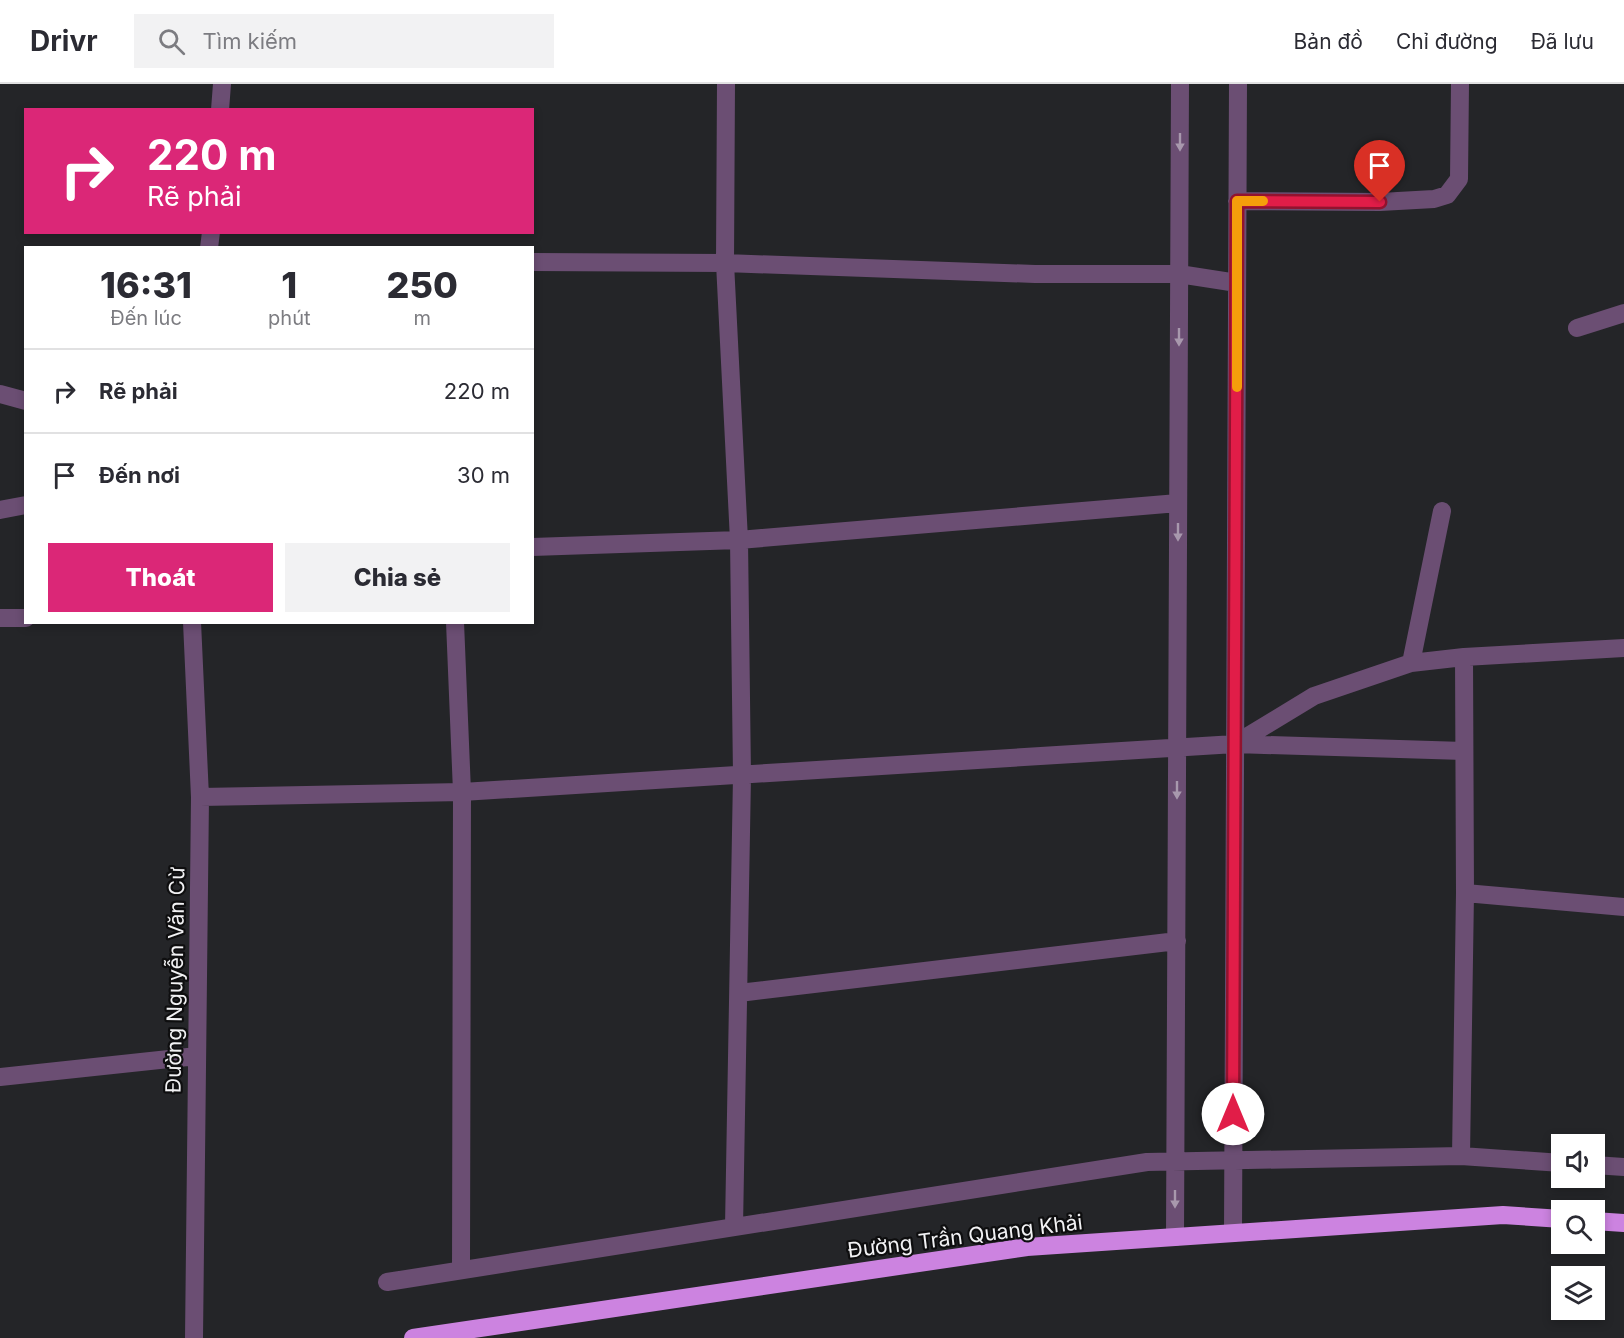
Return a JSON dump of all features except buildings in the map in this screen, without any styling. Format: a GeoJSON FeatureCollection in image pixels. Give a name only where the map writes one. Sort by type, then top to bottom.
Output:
{"type":"FeatureCollection","features":[{"type":"Feature","properties":{"kind":"highway","name":"Đường Trần Quang Khải"},"geometry":{"type":"LineString","coordinates":[[413,1338],[1027,1247],[1503,1215],[1551,1218]]}},
{"type":"Feature","properties":{"kind":"highway"},"geometry":{"type":"LineString","coordinates":[[1605,1222],[1624,1223]]}},
{"type":"Feature","properties":{"kind":"street"},"geometry":{"type":"LineString","coordinates":[[220,108],[222,84]]}},
{"type":"Feature","properties":{"kind":"street"},"geometry":{"type":"LineString","coordinates":[[726,84],[725,263],[739,540],[742,776],[734,1227]]}},
{"type":"Feature","properties":{"kind":"street"},"geometry":{"type":"LineString","coordinates":[[1175,1237],[1180,84]]}},
{"type":"Feature","properties":{"kind":"street"},"geometry":{"type":"LineString","coordinates":[[1233,1233],[1238,84]]}},
{"type":"Feature","properties":{"kind":"street"},"geometry":{"type":"LineString","coordinates":[[1237,201],[1380,202],[1434,199],[1447,195],[1459,179],[1460,84]]}},
{"type":"Feature","properties":{"kind":"street"},"geometry":{"type":"LineString","coordinates":[[534,262],[725,263],[1035,274],[1179,274],[1237,283]]}},
{"type":"Feature","properties":{"kind":"street"},"geometry":{"type":"LineString","coordinates":[[1577,328],[1624,313]]}},
{"type":"Feature","properties":{"kind":"street"},"geometry":{"type":"LineString","coordinates":[[0,394],[24,400]]}},
{"type":"Feature","properties":{"kind":"street"},"geometry":{"type":"LineString","coordinates":[[534,547],[739,540],[1178,503]]}},
{"type":"Feature","properties":{"kind":"street"},"geometry":{"type":"LineString","coordinates":[[0,510],[24,505]]}},
{"type":"Feature","properties":{"kind":"street"},"geometry":{"type":"LineString","coordinates":[[1411,663],[1442,511]]}},
{"type":"Feature","properties":{"kind":"street"},"geometry":{"type":"LineString","coordinates":[[0,618],[24,618]]}},
{"type":"Feature","properties":{"kind":"street","name":"Đường Nguyễn Văn Cừ"},"geometry":{"type":"LineString","coordinates":[[192,624],[200,797],[194,1338]]}},
{"type":"Feature","properties":{"kind":"street"},"geometry":{"type":"LineString","coordinates":[[455,624],[462,792],[461,1270]]}},
{"type":"Feature","properties":{"kind":"street"},"geometry":{"type":"LineString","coordinates":[[1235,744],[1314,696],[1411,663],[1464,657],[1624,648]]}},
{"type":"Feature","properties":{"kind":"street"},"geometry":{"type":"LineString","coordinates":[[1461,1156],[1465,893],[1464,657]]}},
{"type":"Feature","properties":{"kind":"street"},"geometry":{"type":"LineString","coordinates":[[200,797],[462,792],[742,776],[1177,746],[1235,744],[1464,751]]}},
{"type":"Feature","properties":{"kind":"street"},"geometry":{"type":"LineString","coordinates":[[1465,893],[1624,907]]}},
{"type":"Feature","properties":{"kind":"street"},"geometry":{"type":"LineString","coordinates":[[739,993],[1177,941]]}},
{"type":"Feature","properties":{"kind":"street"},"geometry":{"type":"LineString","coordinates":[[0,1077],[197,1056]]}},
{"type":"Feature","properties":{"kind":"street"},"geometry":{"type":"LineString","coordinates":[[387,1282],[1147,1162],[1461,1156],[1551,1162]]}},
{"type":"Feature","properties":{"kind":"street"},"geometry":{"type":"LineString","coordinates":[[1605,1166],[1624,1167]]}},
{"type":"Feature","properties":{"kind":"slow traffic"},"geometry":{"type":"LineString","coordinates":[[1237,387],[1237,201],[1263,201]]}},
{"type":"Feature","properties":{"kind":"route"},"geometry":{"type":"LineString","coordinates":[[1233,1114],[1237,201],[1380,202]]}}]}
